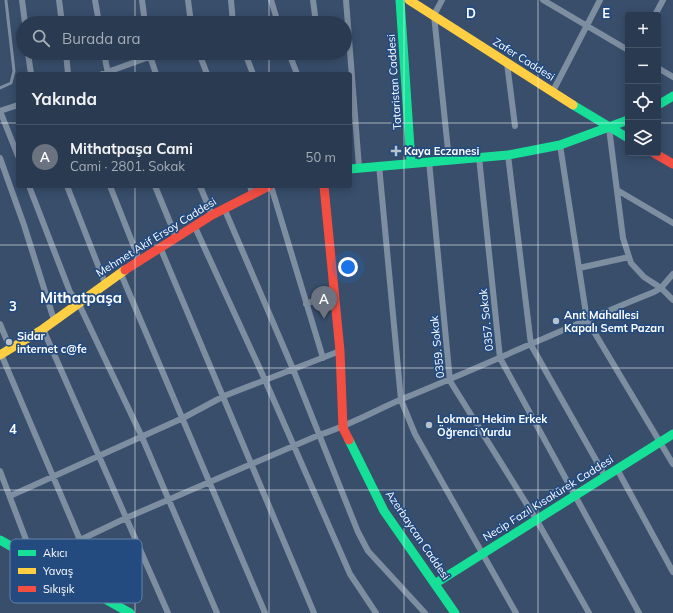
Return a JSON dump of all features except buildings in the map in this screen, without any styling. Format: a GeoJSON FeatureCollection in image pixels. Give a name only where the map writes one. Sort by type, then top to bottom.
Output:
{"type":"FeatureCollection","features":[{"type":"Feature","properties":{"kind":"street"},"geometry":{"type":"LineString","coordinates":[[22,0],[24,16]]}},
{"type":"Feature","properties":{"kind":"street"},"geometry":{"type":"LineString","coordinates":[[59,0],[61,16]]}},
{"type":"Feature","properties":{"kind":"street"},"geometry":{"type":"LineString","coordinates":[[95,0],[98,16]]}},
{"type":"Feature","properties":{"kind":"street"},"geometry":{"type":"LineString","coordinates":[[142,0],[144,16]]}},
{"type":"Feature","properties":{"kind":"street"},"geometry":{"type":"LineString","coordinates":[[188,0],[190,16]]}},
{"type":"Feature","properties":{"kind":"street"},"geometry":{"type":"LineString","coordinates":[[231,0],[232,16]]}},
{"type":"Feature","properties":{"kind":"street"},"geometry":{"type":"LineString","coordinates":[[271,0],[276,16]]}},
{"type":"Feature","properties":{"kind":"street"},"geometry":{"type":"LineString","coordinates":[[314,0],[315,16]]}},
{"type":"Feature","properties":{"kind":"street"},"geometry":{"type":"LineString","coordinates":[[346,0],[347,16]]}},
{"type":"Feature","properties":{"kind":"street","name":"Tataristan Caddesi"},"geometry":{"type":"LineString","coordinates":[[400,0],[411,162]]}},
{"type":"Feature","properties":{"kind":"street","name":"Zafer Caddesi"},"geometry":{"type":"LineString","coordinates":[[408,0],[553,91],[608,128],[625,136]]}},
{"type":"Feature","properties":{"kind":"street"},"geometry":{"type":"LineString","coordinates":[[442,0],[434,15],[448,160]]}},
{"type":"Feature","properties":{"kind":"street"},"geometry":{"type":"LineString","coordinates":[[543,0],[625,48]]}},
{"type":"Feature","properties":{"kind":"street"},"geometry":{"type":"LineString","coordinates":[[553,91],[600,0]]}},
{"type":"Feature","properties":{"kind":"street"},"geometry":{"type":"LineString","coordinates":[[657,12],[664,0]]}},
{"type":"Feature","properties":{"kind":"street"},"geometry":{"type":"LineString","coordinates":[[29,60],[31,72]]}},
{"type":"Feature","properties":{"kind":"street"},"geometry":{"type":"LineString","coordinates":[[67,60],[68,72]]}},
{"type":"Feature","properties":{"kind":"street"},"geometry":{"type":"LineString","coordinates":[[105,60],[106,72]]}},
{"type":"Feature","properties":{"kind":"street"},"geometry":{"type":"LineString","coordinates":[[108,72],[137,60]]}},
{"type":"Feature","properties":{"kind":"street"},"geometry":{"type":"LineString","coordinates":[[151,60],[155,72]]}},
{"type":"Feature","properties":{"kind":"street"},"geometry":{"type":"LineString","coordinates":[[202,60],[206,72]]}},
{"type":"Feature","properties":{"kind":"street"},"geometry":{"type":"LineString","coordinates":[[248,60],[252,72]]}},
{"type":"Feature","properties":{"kind":"street"},"geometry":{"type":"LineString","coordinates":[[292,60],[296,72]]}},
{"type":"Feature","properties":{"kind":"street"},"geometry":{"type":"LineString","coordinates":[[349,60],[349,72]]}},
{"type":"Feature","properties":{"kind":"street"},"geometry":{"type":"LineString","coordinates":[[506,62],[514,126]]}},
{"type":"Feature","properties":{"kind":"street"},"geometry":{"type":"LineString","coordinates":[[661,70],[673,77]]}},
{"type":"Feature","properties":{"kind":"street"},"geometry":{"type":"LineString","coordinates":[[661,103],[673,96]]}},
{"type":"Feature","properties":{"kind":"street"},"geometry":{"type":"LineString","coordinates":[[16,106],[0,111],[16,151]]}},
{"type":"Feature","properties":{"kind":"street"},"geometry":{"type":"LineString","coordinates":[[352,126],[354,168],[508,155],[560,145],[625,121]]}},
{"type":"Feature","properties":{"kind":"street"},"geometry":{"type":"LineString","coordinates":[[608,128],[623,238],[631,263],[644,277],[661,288],[673,300]]}},
{"type":"Feature","properties":{"kind":"street"},"geometry":{"type":"LineString","coordinates":[[560,145],[587,320],[673,464]]}},
{"type":"Feature","properties":{"kind":"street"},"geometry":{"type":"LineString","coordinates":[[508,155],[531,345],[605,476]]}},
{"type":"Feature","properties":{"kind":"street"},"geometry":{"type":"LineString","coordinates":[[659,156],[673,164]]}},
{"type":"Feature","properties":{"kind":"street","name":"0357. Sokak"},"geometry":{"type":"LineString","coordinates":[[479,157],[500,358],[640,613]]}},
{"type":"Feature","properties":{"kind":"street"},"geometry":{"type":"LineString","coordinates":[[0,158],[24,225],[54,320]]}},
{"type":"Feature","properties":{"kind":"street","name":"0359. Sokak"},"geometry":{"type":"LineString","coordinates":[[429,161],[450,381],[536,519],[589,613]]}},
{"type":"Feature","properties":{"kind":"street"},"geometry":{"type":"LineString","coordinates":[[379,165],[401,400],[415,434],[516,613]]}},
{"type":"Feature","properties":{"kind":"street"},"geometry":{"type":"LineString","coordinates":[[30,188],[70,292],[78,302],[142,437],[217,613]]}},
{"type":"Feature","properties":{"kind":"street"},"geometry":{"type":"LineString","coordinates":[[68,188],[105,283]]}},
{"type":"Feature","properties":{"kind":"street"},"geometry":{"type":"LineString","coordinates":[[111,188],[140,262]]}},
{"type":"Feature","properties":{"kind":"street"},"geometry":{"type":"LineString","coordinates":[[156,188],[176,237]]}},
{"type":"Feature","properties":{"kind":"street"},"geometry":{"type":"LineString","coordinates":[[201,188],[212,215]]}},
{"type":"Feature","properties":{"kind":"street"},"geometry":{"type":"LineString","coordinates":[[271,188],[323,358]]}},
{"type":"Feature","properties":{"kind":"street","name":"Azerbaycan Caddesi"},"geometry":{"type":"LineString","coordinates":[[324,188],[340,351],[343,428],[384,511],[436,583],[455,613]]}},
{"type":"Feature","properties":{"kind":"street","name":"Mehmet Akif Ersoy Caddesi"},"geometry":{"type":"LineString","coordinates":[[1,355],[10,348],[43,330],[54,320],[105,283],[251,190]]}},
{"type":"Feature","properties":{"kind":"street"},"geometry":{"type":"LineString","coordinates":[[617,190],[673,223]]}},
{"type":"Feature","properties":{"kind":"street"},"geometry":{"type":"LineString","coordinates":[[224,208],[292,369],[358,532],[368,551],[425,613]]}},
{"type":"Feature","properties":{"kind":"street"},"geometry":{"type":"LineString","coordinates":[[194,225],[265,380],[350,574],[376,613]]}},
{"type":"Feature","properties":{"kind":"street"},"geometry":{"type":"LineString","coordinates":[[160,247],[253,463],[297,575],[314,613]]}},
{"type":"Feature","properties":{"kind":"street"},"geometry":{"type":"LineString","coordinates":[[579,268],[630,257]]}},
{"type":"Feature","properties":{"kind":"street"},"geometry":{"type":"LineString","coordinates":[[121,274],[265,613]]}},
{"type":"Feature","properties":{"kind":"street"},"geometry":{"type":"LineString","coordinates":[[82,539],[126,518],[318,435],[343,428],[401,400],[450,381],[661,288],[673,274]]}},
{"type":"Feature","properties":{"kind":"street"},"geometry":{"type":"LineString","coordinates":[[306,304],[335,292]]}},
{"type":"Feature","properties":{"kind":"street"},"geometry":{"type":"LineString","coordinates":[[0,324],[10,348]]}},
{"type":"Feature","properties":{"kind":"street"},"geometry":{"type":"LineString","coordinates":[[43,330],[100,456],[135,539]]}},
{"type":"Feature","properties":{"kind":"street"},"geometry":{"type":"LineString","coordinates":[[10,496],[183,418],[224,396],[340,351]]}},
{"type":"Feature","properties":{"kind":"street"},"geometry":{"type":"LineString","coordinates":[[1,355],[80,539]]}},
{"type":"Feature","properties":{"kind":"street","name":"Necip Fazıl Kısakürek Caddesi"},"geometry":{"type":"LineString","coordinates":[[436,583],[673,434]]}},
{"type":"Feature","properties":{"kind":"street"},"geometry":{"type":"LineString","coordinates":[[617,469],[673,572]]}},
{"type":"Feature","properties":{"kind":"street"},"geometry":{"type":"LineString","coordinates":[[0,471],[26,539]]}},
{"type":"Feature","properties":{"kind":"street"},"geometry":{"type":"LineString","coordinates":[[0,540],[10,545]]}},
{"type":"Feature","properties":{"kind":"street"},"geometry":{"type":"LineString","coordinates":[[142,554],[168,613]]}},
{"type":"Feature","properties":{"kind":"street"},"geometry":{"type":"LineString","coordinates":[[112,603],[130,613]]}},
{"type":"Feature","properties":{"kind":"lane"},"geometry":{"type":"LineString","coordinates":[[0,88],[11,83],[14,71],[7,0]]}},
{"type":"Feature","properties":{"kind":"traffic: fast"},"geometry":{"type":"LineString","coordinates":[[400,0],[411,162]]}},
{"type":"Feature","properties":{"kind":"traffic: fast"},"geometry":{"type":"LineString","coordinates":[[661,103],[673,96]]}},
{"type":"Feature","properties":{"kind":"traffic: fast"},"geometry":{"type":"LineString","coordinates":[[573,105],[625,136]]}},
{"type":"Feature","properties":{"kind":"traffic: fast"},"geometry":{"type":"LineString","coordinates":[[352,169],[508,155],[560,145],[625,121]]}},
{"type":"Feature","properties":{"kind":"traffic: fast"},"geometry":{"type":"LineString","coordinates":[[436,583],[673,434]]}},
{"type":"Feature","properties":{"kind":"traffic: fast"},"geometry":{"type":"LineString","coordinates":[[349,440],[384,511],[455,613]]}},
{"type":"Feature","properties":{"kind":"traffic: fast"},"geometry":{"type":"LineString","coordinates":[[0,540],[10,546]]}},
{"type":"Feature","properties":{"kind":"traffic: fast"},"geometry":{"type":"LineString","coordinates":[[112,603],[130,613]]}},
{"type":"Feature","properties":{"kind":"traffic: slow"},"geometry":{"type":"LineString","coordinates":[[409,0],[573,105]]}},
{"type":"Feature","properties":{"kind":"traffic: slow"},"geometry":{"type":"LineString","coordinates":[[0,355],[43,329],[125,270]]}},
{"type":"Feature","properties":{"kind":"traffic: jam"},"geometry":{"type":"LineString","coordinates":[[659,156],[673,164]]}},
{"type":"Feature","properties":{"kind":"traffic: jam"},"geometry":{"type":"LineString","coordinates":[[125,270],[212,215],[265,188]]}},
{"type":"Feature","properties":{"kind":"traffic: jam"},"geometry":{"type":"LineString","coordinates":[[324,188],[340,351],[343,428],[349,440]]}},
{"type":"Feature","properties":{"kind":"place","name":"Kaya Eczanesi"},"geometry":{"type":"Point","coordinates":[396,151]}},
{"type":"Feature","properties":{"kind":"place","name":"Mithatpaşa Cami"},"geometry":{"type":"Point","coordinates":[324,319]}},
{"type":"Feature","properties":{"kind":"place","name":"Anıt Mahallesi Kapalı Semt Pazarı"},"geometry":{"type":"Point","coordinates":[556,321]}},
{"type":"Feature","properties":{"kind":"place","name":"Sidar internet c@fe"},"geometry":{"type":"Point","coordinates":[9,342]}},
{"type":"Feature","properties":{"kind":"place","name":"Lokman Hekim Erkek Öğrenci Yurdu"},"geometry":{"type":"Point","coordinates":[429,425]}},
{"type":"Feature","properties":{"kind":"district","name":"Mithatpaşa"},"geometry":{"type":"Point","coordinates":[81,298]}}]}
